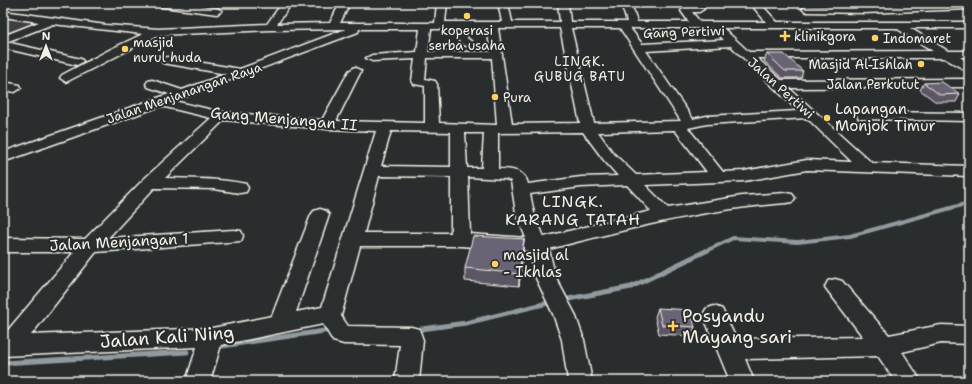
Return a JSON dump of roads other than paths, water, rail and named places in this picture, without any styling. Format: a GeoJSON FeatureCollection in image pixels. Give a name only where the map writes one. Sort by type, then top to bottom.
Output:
{"type":"FeatureCollection","features":[{"type":"Feature","properties":{"kind":"street"},"geometry":{"type":"LineString","coordinates":[[155,3],[221,8],[186,31]]}},
{"type":"Feature","properties":{"kind":"street"},"geometry":{"type":"LineString","coordinates":[[270,27],[287,3]]}},
{"type":"Feature","properties":{"kind":"street"},"geometry":{"type":"LineString","coordinates":[[334,27],[344,3]]}},
{"type":"Feature","properties":{"kind":"street"},"geometry":{"type":"LineString","coordinates":[[440,26],[442,3]]}},
{"type":"Feature","properties":{"kind":"street"},"geometry":{"type":"LineString","coordinates":[[503,3],[508,25]]}},
{"type":"Feature","properties":{"kind":"street"},"geometry":{"type":"LineString","coordinates":[[563,3],[565,25],[588,128],[608,156],[664,214]]}},
{"type":"Feature","properties":{"kind":"street"},"geometry":{"type":"LineString","coordinates":[[626,3],[628,25],[637,48],[718,177]]}},
{"type":"Feature","properties":{"kind":"street"},"geometry":{"type":"LineString","coordinates":[[754,3],[774,25]]}},
{"type":"Feature","properties":{"kind":"street"},"geometry":{"type":"LineString","coordinates":[[906,3],[916,8]]}},
{"type":"Feature","properties":{"kind":"street"},"geometry":{"type":"LineString","coordinates":[[963,3],[969,6]]}},
{"type":"Feature","properties":{"kind":"street"},"geometry":{"type":"LineString","coordinates":[[804,6],[825,25]]}},
{"type":"Feature","properties":{"kind":"street"},"geometry":{"type":"LineString","coordinates":[[804,6],[916,8],[969,6]]}},
{"type":"Feature","properties":{"kind":"street"},"geometry":{"type":"LineString","coordinates":[[696,25],[686,11],[699,9]]}},
{"type":"Feature","properties":{"kind":"street"},"geometry":{"type":"LineString","coordinates":[[3,14],[106,28],[158,32],[270,27],[508,25],[969,25]]}},
{"type":"Feature","properties":{"kind":"street"},"geometry":{"type":"LineString","coordinates":[[3,40],[53,20]]}},
{"type":"Feature","properties":{"kind":"street","name":"Jalan Pertiwi"},"geometry":{"type":"LineString","coordinates":[[714,25],[732,44],[811,114],[866,166]]}},
{"type":"Feature","properties":{"kind":"street"},"geometry":{"type":"LineString","coordinates":[[898,25],[969,68]]}},
{"type":"Feature","properties":{"kind":"street"},"geometry":{"type":"LineString","coordinates":[[426,26],[418,81],[431,84],[432,128]]}},
{"type":"Feature","properties":{"kind":"street"},"geometry":{"type":"LineString","coordinates":[[461,26],[462,39],[467,43]]}},
{"type":"Feature","properties":{"kind":"street"},"geometry":{"type":"LineString","coordinates":[[490,173],[498,129],[497,55],[492,26]]}},
{"type":"Feature","properties":{"kind":"street","name":"Jalan Menjanangan Raya"},"geometry":{"type":"LineString","coordinates":[[3,157],[242,73],[364,27]]}},
{"type":"Feature","properties":{"kind":"street"},"geometry":{"type":"LineString","coordinates":[[66,78],[111,53],[158,32]]}},
{"type":"Feature","properties":{"kind":"street","name":"Gang Pertiwi"},"geometry":{"type":"LineString","coordinates":[[637,48],[732,44]]}},
{"type":"Feature","properties":{"kind":"street"},"geometry":{"type":"LineString","coordinates":[[3,45],[77,61]]}},
{"type":"Feature","properties":{"kind":"street"},"geometry":{"type":"LineString","coordinates":[[745,55],[969,54]]}},
{"type":"Feature","properties":{"kind":"street"},"geometry":{"type":"LineString","coordinates":[[372,58],[422,55],[497,55]]}},
{"type":"Feature","properties":{"kind":"street"},"geometry":{"type":"LineString","coordinates":[[166,61],[242,73]]}},
{"type":"Feature","properties":{"kind":"street"},"geometry":{"type":"LineString","coordinates":[[327,125],[356,71]]}},
{"type":"Feature","properties":{"kind":"street"},"geometry":{"type":"LineString","coordinates":[[152,84],[182,94]]}},
{"type":"Feature","properties":{"kind":"street","name":"Jalan Perkutut"},"geometry":{"type":"LineString","coordinates":[[778,84],[969,84]]}},
{"type":"Feature","properties":{"kind":"street","name":"Gang Menjangan II"},"geometry":{"type":"LineString","coordinates":[[160,102],[220,116],[327,125],[458,129],[588,128],[684,125],[707,120],[811,114]]}},
{"type":"Feature","properties":{"kind":"street"},"geometry":{"type":"LineString","coordinates":[[6,345],[90,246],[150,183],[220,116]]}},
{"type":"Feature","properties":{"kind":"street"},"geometry":{"type":"LineString","coordinates":[[864,116],[969,117]]}},
{"type":"Feature","properties":{"kind":"street"},"geometry":{"type":"LineString","coordinates":[[335,323],[352,239],[385,126]]}},
{"type":"Feature","properties":{"kind":"street"},"geometry":{"type":"LineString","coordinates":[[458,129],[461,240]]}},
{"type":"Feature","properties":{"kind":"street"},"geometry":{"type":"LineString","coordinates":[[520,190],[581,182],[633,181],[765,174],[808,165],[969,170]]}},
{"type":"Feature","properties":{"kind":"street"},"geometry":{"type":"LineString","coordinates":[[373,171],[510,174],[519,180],[526,213],[538,245],[551,288],[564,314],[573,340],[580,381]]}},
{"type":"Feature","properties":{"kind":"street"},"geometry":{"type":"LineString","coordinates":[[150,183],[214,184],[240,188]]}},
{"type":"Feature","properties":{"kind":"street"},"geometry":{"type":"LineString","coordinates":[[352,239],[461,240],[538,245],[664,214],[742,201],[786,198]]}},
{"type":"Feature","properties":{"kind":"street"},"geometry":{"type":"LineString","coordinates":[[280,325],[320,215]]}},
{"type":"Feature","properties":{"kind":"street","name":"Jalan Menjangan 1"},"geometry":{"type":"LineString","coordinates":[[3,245],[90,246],[234,236]]}},
{"type":"Feature","properties":{"kind":"street"},"geometry":{"type":"LineString","coordinates":[[835,287],[884,346],[909,381]]}},
{"type":"Feature","properties":{"kind":"street"},"geometry":{"type":"LineString","coordinates":[[714,315],[742,381]]}},
{"type":"Feature","properties":{"kind":"street","name":"Jalan Kali Ning"},"geometry":{"type":"LineString","coordinates":[[6,345],[212,337],[280,325],[335,323],[350,336],[411,336],[412,340],[407,381]]}},
{"type":"Feature","properties":{"kind":"street"},"geometry":{"type":"LineString","coordinates":[[729,349],[884,346],[941,334],[969,335]]}},
{"type":"Feature","properties":{"kind":"street"},"geometry":{"type":"LineString","coordinates":[[198,381],[212,337]]}},
{"type":"Feature","properties":{"kind":"waterway"},"geometry":{"type":"LineString","coordinates":[[706,251],[733,238],[798,242],[850,236],[969,203]]}},
{"type":"Feature","properties":{"kind":"waterway"},"geometry":{"type":"LineString","coordinates":[[563,300],[631,287],[708,250]]}},
{"type":"Feature","properties":{"kind":"waterway"},"geometry":{"type":"LineString","coordinates":[[414,330],[466,323],[552,302]]}},
{"type":"Feature","properties":{"kind":"waterway"},"geometry":{"type":"LineString","coordinates":[[222,346],[331,330]]}},
{"type":"Feature","properties":{"kind":"waterway"},"geometry":{"type":"LineString","coordinates":[[3,363],[187,352]]}},
{"type":"Feature","properties":{"kind":"place","name":"koperasi serba usaha"},"geometry":{"type":"Point","coordinates":[467,16]}},
{"type":"Feature","properties":{"kind":"place","name":"klinikgora"},"geometry":{"type":"Point","coordinates":[785,36]}},
{"type":"Feature","properties":{"kind":"place","name":"Indomaret"},"geometry":{"type":"Point","coordinates":[875,38]}},
{"type":"Feature","properties":{"kind":"place","name":"masjid nurul huda"},"geometry":{"type":"Point","coordinates":[125,49]}},
{"type":"Feature","properties":{"kind":"place","name":"Masjid Al-Ishlah"},"geometry":{"type":"Point","coordinates":[921,64]}},
{"type":"Feature","properties":{"kind":"place","name":"Pura"},"geometry":{"type":"Point","coordinates":[495,97]}},
{"type":"Feature","properties":{"kind":"place","name":"Lapangan Monjok Timur"},"geometry":{"type":"Point","coordinates":[827,118]}},
{"type":"Feature","properties":{"kind":"place","name":"masjid al - Ikhlas"},"geometry":{"type":"Point","coordinates":[495,264]}},
{"type":"Feature","properties":{"kind":"place","name":"Posyandu Mayang sari"},"geometry":{"type":"Point","coordinates":[673,326]}},
{"type":"Feature","properties":{"kind":"district","name":"LINGK. GUBUG BATU"},"geometry":{"type":"Point","coordinates":[580,68]}},
{"type":"Feature","properties":{"kind":"district","name":"LINGK. KARANG TATAH"},"geometry":{"type":"Point","coordinates":[573,210]}}]}
